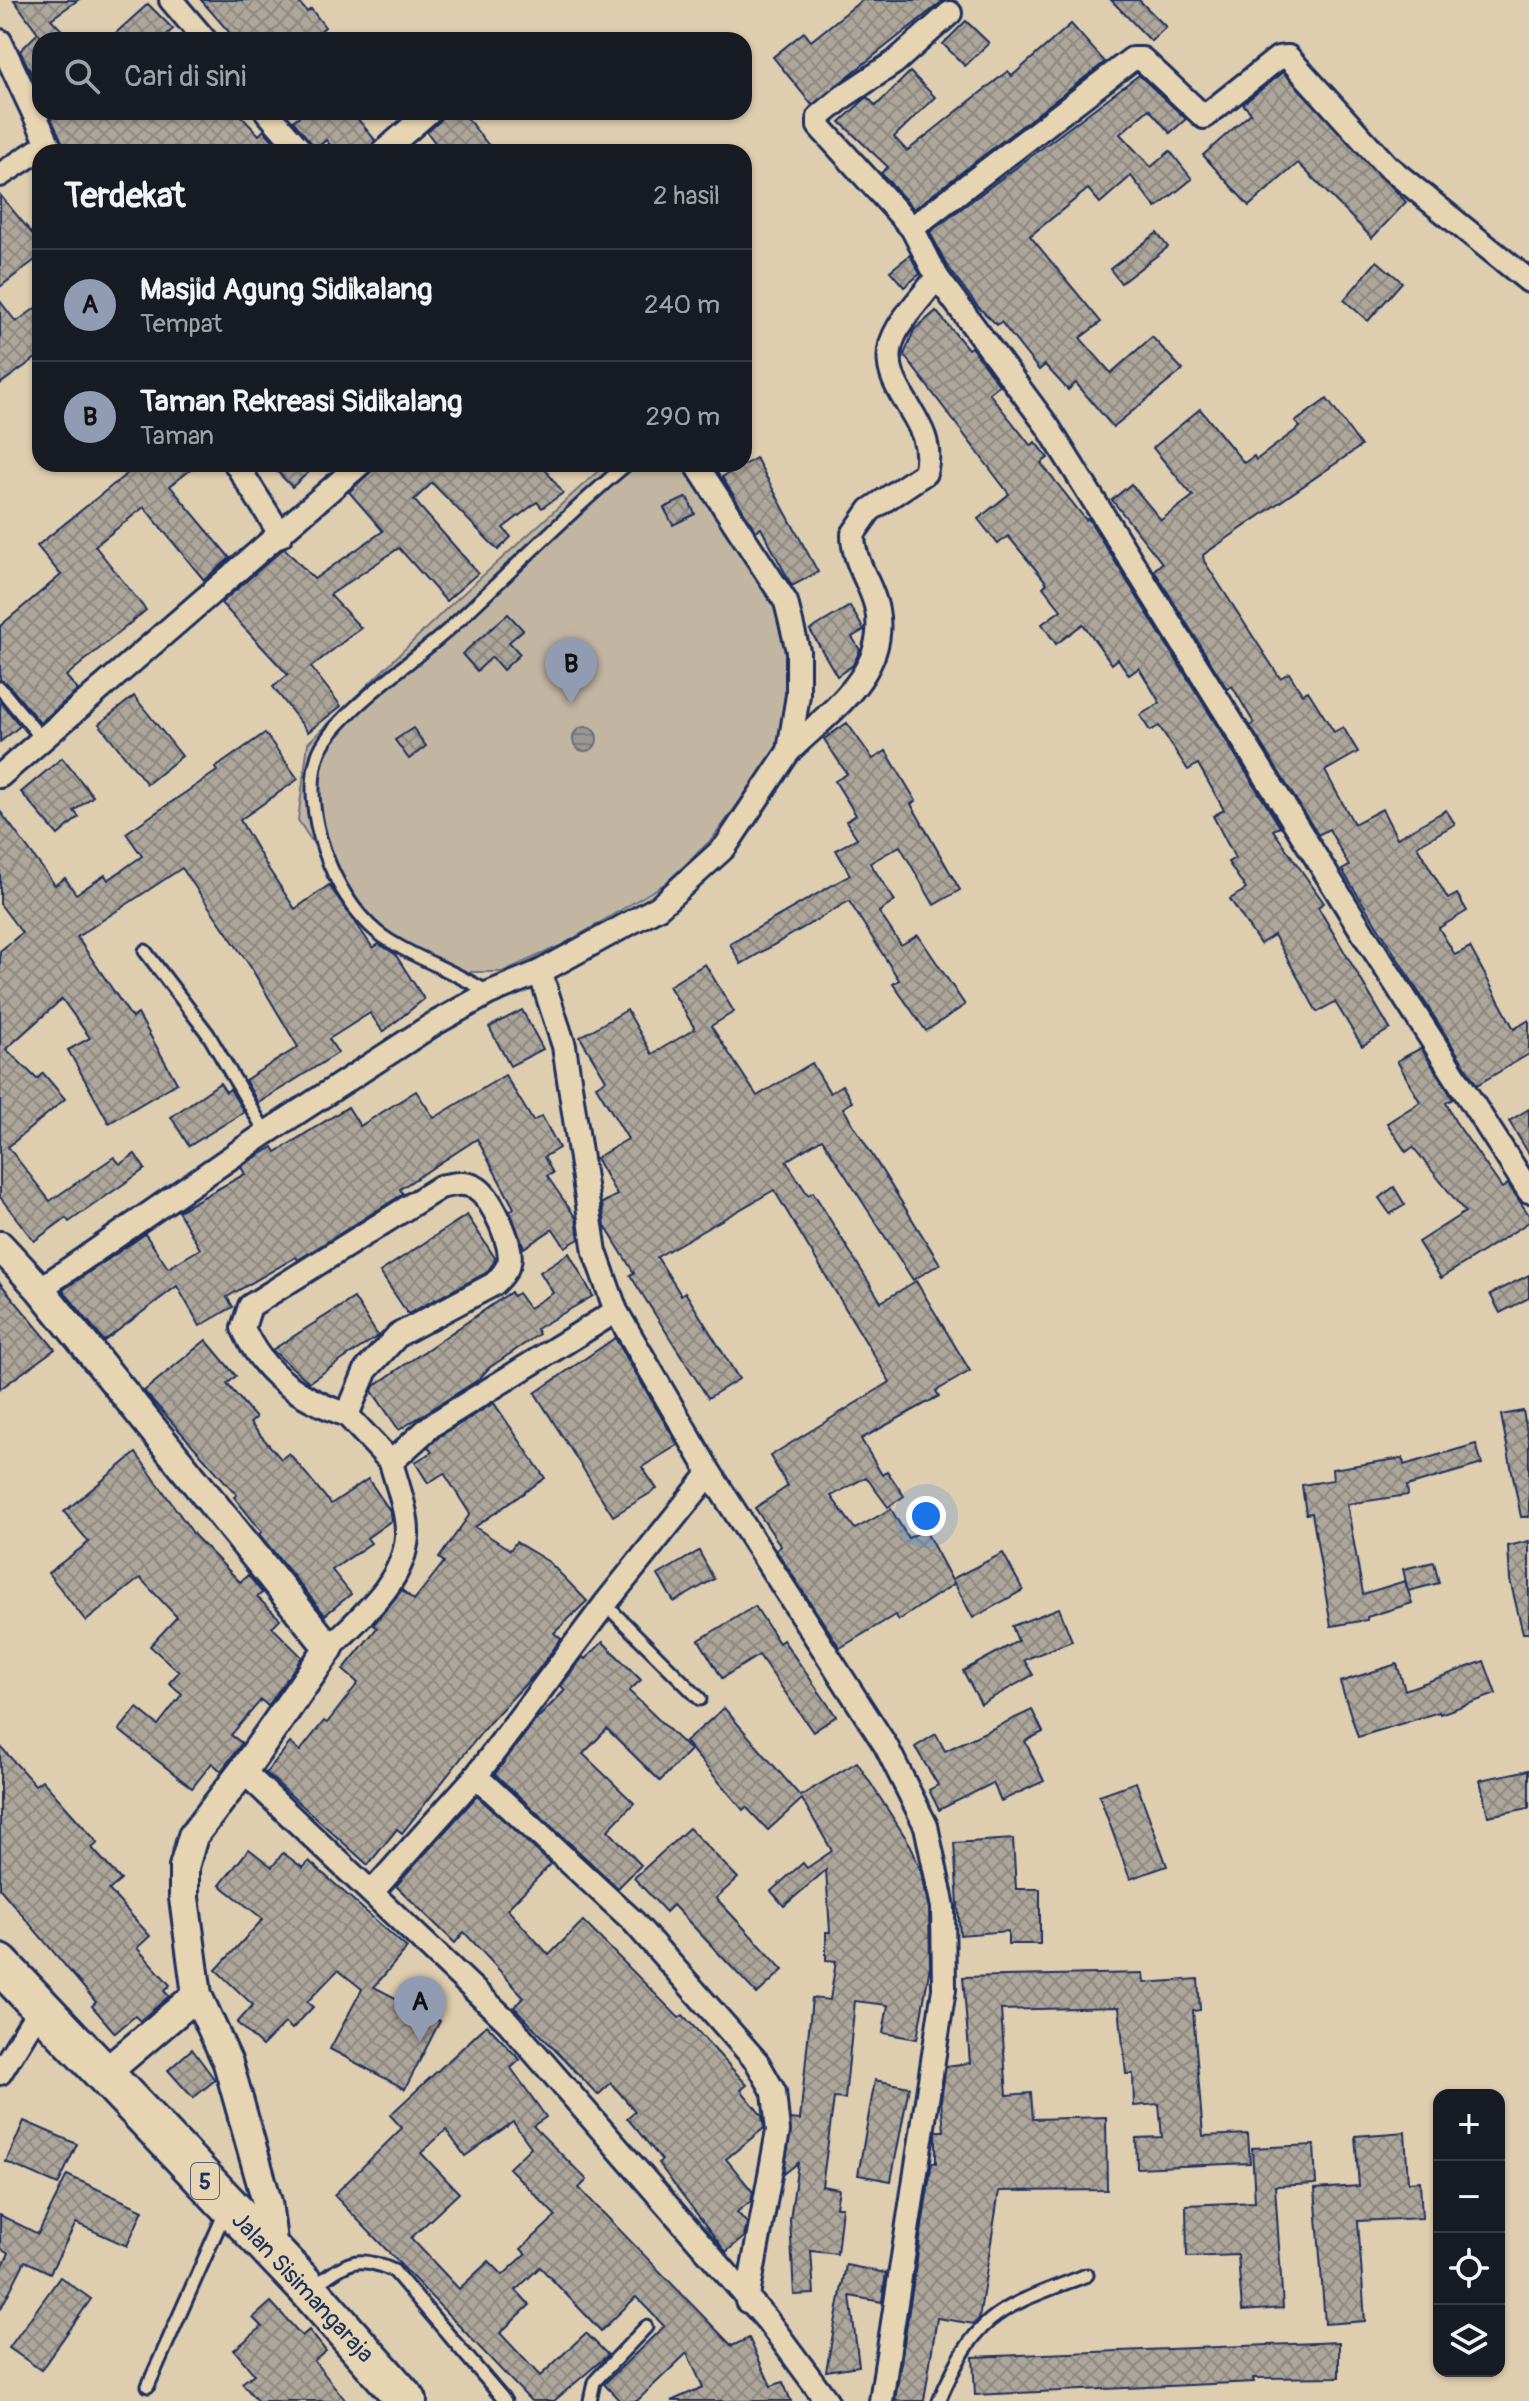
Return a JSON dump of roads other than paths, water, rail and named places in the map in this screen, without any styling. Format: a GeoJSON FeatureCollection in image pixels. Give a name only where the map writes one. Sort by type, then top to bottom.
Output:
{"type":"FeatureCollection","features":[{"type":"Feature","properties":{"kind":"highway","name":"Jalan Sisimangaraja"},"geometry":{"type":"LineString","coordinates":[[0,1964],[274,2258],[308,2289],[407,2401]]}},
{"type":"Feature","properties":{"kind":"street"},"geometry":{"type":"LineString","coordinates":[[171,0],[198,32]]}},
{"type":"Feature","properties":{"kind":"street"},"geometry":{"type":"LineString","coordinates":[[950,13],[895,62],[819,117],[824,135],[912,228],[937,277],[1048,427],[1365,936],[1529,1191]]}},
{"type":"Feature","properties":{"kind":"street"},"geometry":{"type":"LineString","coordinates":[[0,41],[32,109]]}},
{"type":"Feature","properties":{"kind":"street"},"geometry":{"type":"LineString","coordinates":[[912,228],[1132,59],[1142,59],[1204,117],[1278,58],[1288,57],[1387,166],[1529,281]]}},
{"type":"Feature","properties":{"kind":"street"},"geometry":{"type":"LineString","coordinates":[[37,120],[48,144]]}},
{"type":"Feature","properties":{"kind":"street"},"geometry":{"type":"LineString","coordinates":[[274,120],[295,144]]}},
{"type":"Feature","properties":{"kind":"street"},"geometry":{"type":"LineString","coordinates":[[392,144],[420,120]]}},
{"type":"Feature","properties":{"kind":"street"},"geometry":{"type":"LineString","coordinates":[[0,175],[32,158]]}},
{"type":"Feature","properties":{"kind":"street"},"geometry":{"type":"LineString","coordinates":[[40,1289],[266,1133],[432,1025],[489,993],[540,972],[659,907],[725,847],[789,751],[859,683],[872,662],[877,610],[857,563],[853,534],[870,510],[925,473],[929,451],[926,437],[893,376],[889,359],[896,334],[937,277]]}},
{"type":"Feature","properties":{"kind":"street"},"geometry":{"type":"LineString","coordinates":[[241,472],[281,535]]}},
{"type":"Feature","properties":{"kind":"street"},"geometry":{"type":"LineString","coordinates":[[0,776],[351,472]]}},
{"type":"Feature","properties":{"kind":"street"},"geometry":{"type":"LineString","coordinates":[[701,472],[786,602],[798,651],[798,695],[789,751]]}},
{"type":"Feature","properties":{"kind":"street"},"geometry":{"type":"LineString","coordinates":[[540,972],[564,1046],[595,1252],[616,1311],[710,1473],[886,1746],[926,1826],[943,1907],[944,1989],[881,2401]]}},
{"type":"Feature","properties":{"kind":"street"},"geometry":{"type":"LineString","coordinates":[[274,2258],[267,2202],[242,2108],[228,2063],[197,1995],[184,1898],[184,1867],[193,1836],[243,1771],[329,1648],[380,1598],[402,1559],[407,1534],[391,1462],[347,1415],[287,1388],[243,1328],[250,1306],[440,1187],[466,1184],[480,1190],[510,1248],[504,1273],[494,1284],[398,1335],[366,1370],[347,1415]]}},
{"type":"Feature","properties":{"kind":"street"},"geometry":{"type":"LineString","coordinates":[[0,1246],[40,1289],[329,1648]]}},
{"type":"Feature","properties":{"kind":"street"},"geometry":{"type":"LineString","coordinates":[[391,1462],[432,1425],[616,1311]]}},
{"type":"Feature","properties":{"kind":"street"},"geometry":{"type":"LineString","coordinates":[[373,1891],[476,1776],[605,1604],[710,1473]]}},
{"type":"Feature","properties":{"kind":"street"},"geometry":{"type":"LineString","coordinates":[[243,1771],[508,2022],[747,2301],[767,2320],[827,2401]]}},
{"type":"Feature","properties":{"kind":"street"},"geometry":{"type":"LineString","coordinates":[[476,1776],[633,1921],[757,2062],[774,2092],[778,2131],[747,2301]]}},
{"type":"Feature","properties":{"kind":"street"},"geometry":{"type":"LineString","coordinates":[[104,2074],[197,1995]]}},
{"type":"Feature","properties":{"kind":"street"},"geometry":{"type":"LineString","coordinates":[[0,2073],[40,2008]]}},
{"type":"Feature","properties":{"kind":"lane"},"geometry":{"type":"LineString","coordinates":[[489,993],[377,932],[357,909],[327,856],[313,818],[312,784],[318,754],[331,731],[449,629],[617,472]]}},
{"type":"Feature","properties":{"kind":"lane"},"geometry":{"type":"LineString","coordinates":[[0,688],[42,739]]}},
{"type":"Feature","properties":{"kind":"lane"},"geometry":{"type":"LineString","coordinates":[[145,951],[208,1034],[266,1133]]}},
{"type":"Feature","properties":{"kind":"lane"},"geometry":{"type":"LineString","coordinates":[[605,1604],[700,1699]]}},
{"type":"Feature","properties":{"kind":"lane"},"geometry":{"type":"LineString","coordinates":[[148,2386],[228,2206]]}},
{"type":"Feature","properties":{"kind":"lane"},"geometry":{"type":"LineString","coordinates":[[308,2289],[345,2265],[370,2259],[394,2271],[505,2401]]}},
{"type":"Feature","properties":{"kind":"lane"},"geometry":{"type":"LineString","coordinates":[[939,2401],[956,2361],[981,2326],[1005,2307],[1087,2275]]}},
{"type":"Feature","properties":{"kind":"lane"},"geometry":{"type":"LineString","coordinates":[[590,2401],[594,2382],[646,2327]]}},
{"type":"Feature","properties":{"kind":"place","name":"Taman Rekreasi Sidikalang"},"geometry":{"type":"Point","coordinates":[571,704]}},
{"type":"Feature","properties":{"kind":"place","name":"Masjid Agung Sidikalang"},"geometry":{"type":"Point","coordinates":[420,2042]}}]}
